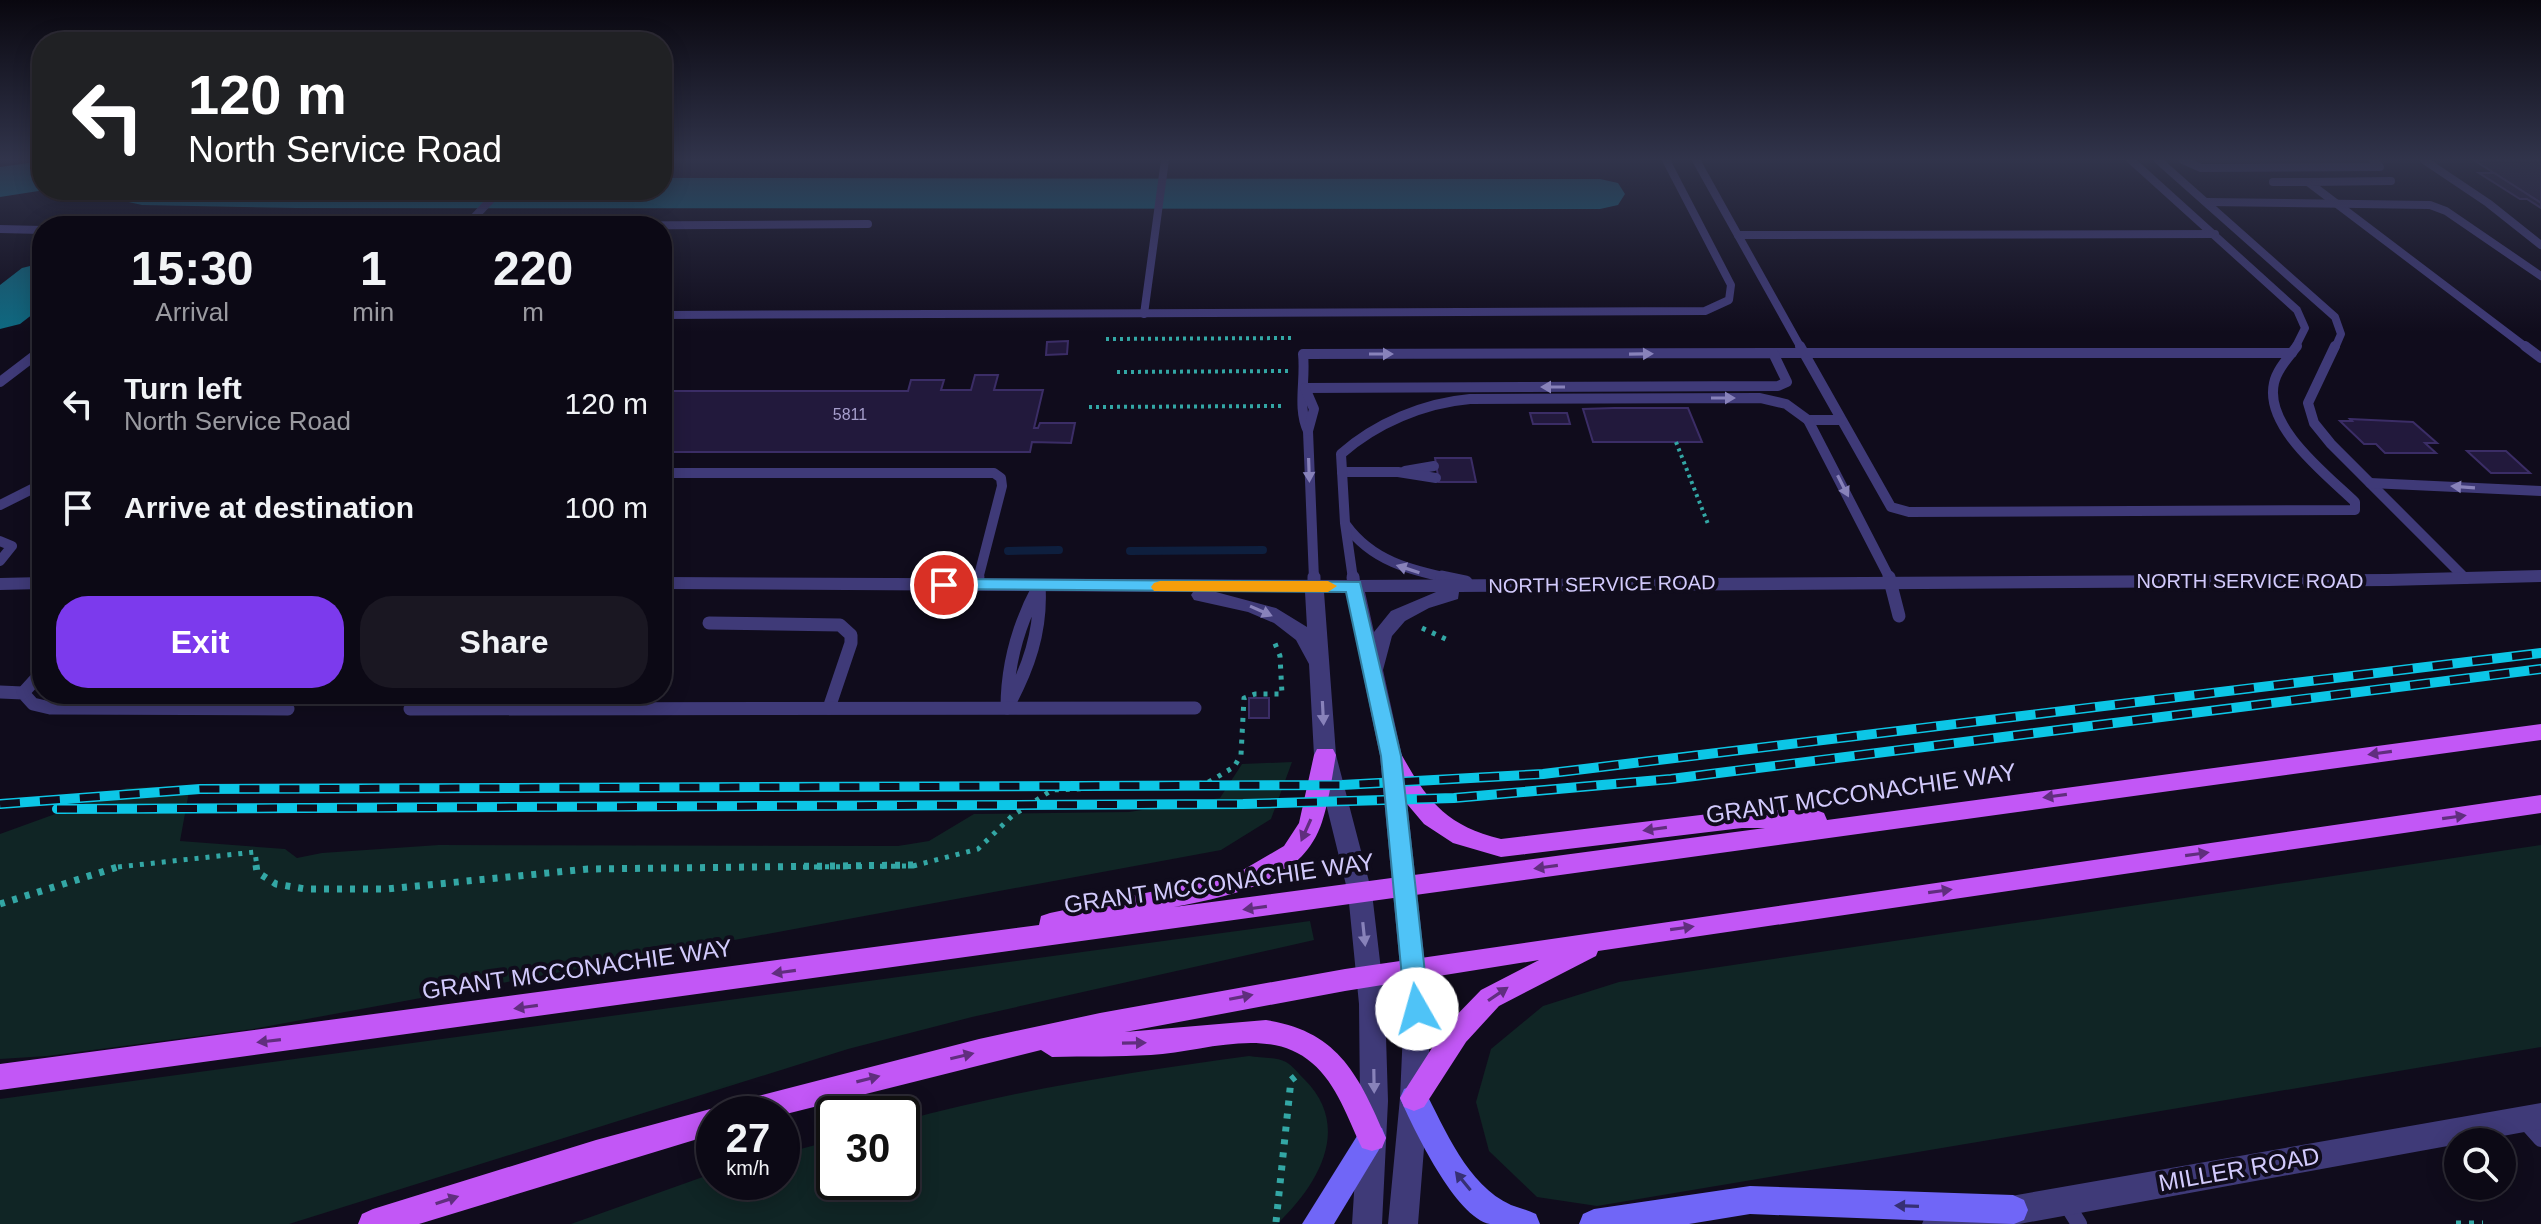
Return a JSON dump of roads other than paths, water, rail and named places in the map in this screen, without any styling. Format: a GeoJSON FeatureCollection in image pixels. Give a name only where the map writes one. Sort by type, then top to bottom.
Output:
{"type":"FeatureCollection","features":[{"type":"Feature","properties":{"kind":"main road","name":"GRANT MCCONACHIE WAY"},"geometry":{"type":"LineString","coordinates":[[0,1077],[2541,732]]}},
{"type":"Feature","properties":{"kind":"main road"},"geometry":{"type":"LineString","coordinates":[[861,962],[1242,883],[1261,874],[1299,844],[1310,824],[1325,755]]}},
{"type":"Feature","properties":{"kind":"main road"},"geometry":{"type":"LineString","coordinates":[[1391,756],[1409,792],[1433,820],[1464,838],[1501,848],[1742,819],[1900,817]]}},
{"type":"Feature","properties":{"kind":"main road"},"geometry":{"type":"LineString","coordinates":[[800,1096],[1000,1047],[1195,1006],[1369,975],[2541,804]]}},
{"type":"Feature","properties":{"kind":"main road"},"geometry":{"type":"LineString","coordinates":[[1414,1098],[1456,1034],[1490,998],[1605,939]]}},
{"type":"Feature","properties":{"kind":"main road"},"geometry":{"type":"LineString","coordinates":[[1000,1047],[1163,1042],[1247,1032],[1279,1033],[1300,1039],[1323,1055],[1347,1087],[1372,1138]]}},
{"type":"Feature","properties":{"kind":"main road"},"geometry":{"type":"LineString","coordinates":[[373,1224],[696,1126]]}},
{"type":"Feature","properties":{"kind":"street","name":"NORTH SERVICE ROAD"},"geometry":{"type":"LineString","coordinates":[[672,583],[1484,586],[2541,576]]}},
{"type":"Feature","properties":{"kind":"street"},"geometry":{"type":"LineString","coordinates":[[0,584],[32,583]]}},
{"type":"Feature","properties":{"kind":"street"},"geometry":{"type":"LineString","coordinates":[[1314,586],[1325,755],[1360,893],[1369,975],[1374,1101],[1367,1224]]}},
{"type":"Feature","properties":{"kind":"street"},"geometry":{"type":"LineString","coordinates":[[1354,586],[1391,756],[1417,1009],[1414,1098],[1403,1224]]}},
{"type":"Feature","properties":{"kind":"street"},"geometry":{"type":"LineString","coordinates":[[1373,675],[1378,647],[1391,622],[1404,609],[1417,602],[1484,586]]}},
{"type":"Feature","properties":{"kind":"street"},"geometry":{"type":"LineString","coordinates":[[1158,587],[1249,605],[1276,617],[1303,635],[1320,670]]}},
{"type":"Feature","properties":{"kind":"street"},"geometry":{"type":"LineString","coordinates":[[1414,1098],[1466,1186],[1496,1214],[1525,1224]]}},
{"type":"Feature","properties":{"kind":"street","name":"MILLER ROAD"},"geometry":{"type":"LineString","coordinates":[[1937,1224],[2013,1210],[2072,1212],[2535,1124]]}},
{"type":"Feature","properties":{"kind":"street"},"geometry":{"type":"LineString","coordinates":[[1317,1224],[1372,1138]]}},
{"type":"Feature","properties":{"kind":"street"},"geometry":{"type":"LineString","coordinates":[[1594,1224],[1750,1200],[2013,1210]]}},
{"type":"Feature","properties":{"kind":"lane"},"geometry":{"type":"LineString","coordinates":[[1144,314],[1157,217]]}},
{"type":"Feature","properties":{"kind":"lane"},"geometry":{"type":"LineString","coordinates":[[672,315],[1681,313],[1713,309],[1729,300],[1731,285],[1696,217]]}},
{"type":"Feature","properties":{"kind":"lane"},"geometry":{"type":"LineString","coordinates":[[1728,217],[1885,501],[1902,511],[2352,512],[2357,508],[2355,502],[2297,444],[2278,418],[2273,405],[2274,383],[2305,328],[2297,310],[2196,217]]}},
{"type":"Feature","properties":{"kind":"lane"},"geometry":{"type":"LineString","coordinates":[[2224,217],[2335,317],[2341,334],[2308,403],[2321,432],[2466,579]]}},
{"type":"Feature","properties":{"kind":"lane"},"geometry":{"type":"LineString","coordinates":[[2357,217],[2541,358]]}},
{"type":"Feature","properties":{"kind":"lane"},"geometry":{"type":"LineString","coordinates":[[2453,217],[2541,276]]}},
{"type":"Feature","properties":{"kind":"lane"},"geometry":{"type":"LineString","coordinates":[[2506,217],[2541,245]]}},
{"type":"Feature","properties":{"kind":"lane"},"geometry":{"type":"LineString","coordinates":[[672,225],[868,224]]}},
{"type":"Feature","properties":{"kind":"lane"},"geometry":{"type":"LineString","coordinates":[[0,229],[32,230]]}},
{"type":"Feature","properties":{"kind":"lane"},"geometry":{"type":"LineString","coordinates":[[1738,235],[2215,234]]}},
{"type":"Feature","properties":{"kind":"lane"},"geometry":{"type":"LineString","coordinates":[[1305,388],[1782,385],[1787,379],[1773,353]]}},
{"type":"Feature","properties":{"kind":"lane"},"geometry":{"type":"LineString","coordinates":[[1314,586],[1308,431],[1299,415],[1305,388],[1303,354],[2292,353]]}},
{"type":"Feature","properties":{"kind":"lane"},"geometry":{"type":"LineString","coordinates":[[0,382],[32,358]]}},
{"type":"Feature","properties":{"kind":"lane"},"geometry":{"type":"LineString","coordinates":[[1354,586],[1345,523],[1341,454],[1416,408],[1453,399],[1760,398],[1786,404],[1808,420],[1891,581],[1899,616]]}},
{"type":"Feature","properties":{"kind":"lane"},"geometry":{"type":"LineString","coordinates":[[1808,420],[1841,420]]}},
{"type":"Feature","properties":{"kind":"lane"},"geometry":{"type":"LineString","coordinates":[[1342,472],[1435,472]]}},
{"type":"Feature","properties":{"kind":"lane"},"geometry":{"type":"LineString","coordinates":[[672,473],[994,473],[1001,478],[1002,486],[976,585]]}},
{"type":"Feature","properties":{"kind":"lane"},"geometry":{"type":"LineString","coordinates":[[2370,483],[2541,491]]}},
{"type":"Feature","properties":{"kind":"lane"},"geometry":{"type":"LineString","coordinates":[[0,505],[32,489]]}},
{"type":"Feature","properties":{"kind":"lane"},"geometry":{"type":"LineString","coordinates":[[1345,523],[1359,544],[1396,565],[1484,586]]}},
{"type":"Feature","properties":{"kind":"lane"},"geometry":{"type":"LineString","coordinates":[[0,541],[12,546],[0,561]]}},
{"type":"Feature","properties":{"kind":"lane"},"geometry":{"type":"LineString","coordinates":[[1007,708],[1005,680],[1025,611],[1039,586]]}},
{"type":"Feature","properties":{"kind":"lane"},"geometry":{"type":"LineString","coordinates":[[709,623],[829,623],[843,627],[851,635],[851,643],[829,708]]}},
{"type":"Feature","properties":{"kind":"lane"},"geometry":{"type":"LineString","coordinates":[[0,692],[31,695]]}},
{"type":"Feature","properties":{"kind":"lane"},"geometry":{"type":"LineString","coordinates":[[37,704],[50,708],[288,709]]}},
{"type":"Feature","properties":{"kind":"lane"},"geometry":{"type":"LineString","coordinates":[[410,709],[1195,708]]}},
{"type":"Feature","properties":{"kind":"waterway"},"geometry":{"type":"LineString","coordinates":[[1008,551],[1059,550]]}},
{"type":"Feature","properties":{"kind":"waterway"},"geometry":{"type":"LineString","coordinates":[[1130,551],[1263,550]]}},
{"type":"Feature","properties":{"kind":"railway"},"geometry":{"type":"LineString","coordinates":[[0,804],[200,789],[1342,785],[1543,774],[2541,653]]}},
{"type":"Feature","properties":{"kind":"railway"},"geometry":{"type":"LineString","coordinates":[[57,809],[1243,804],[1454,798],[1671,779],[2541,669]]}}]}
